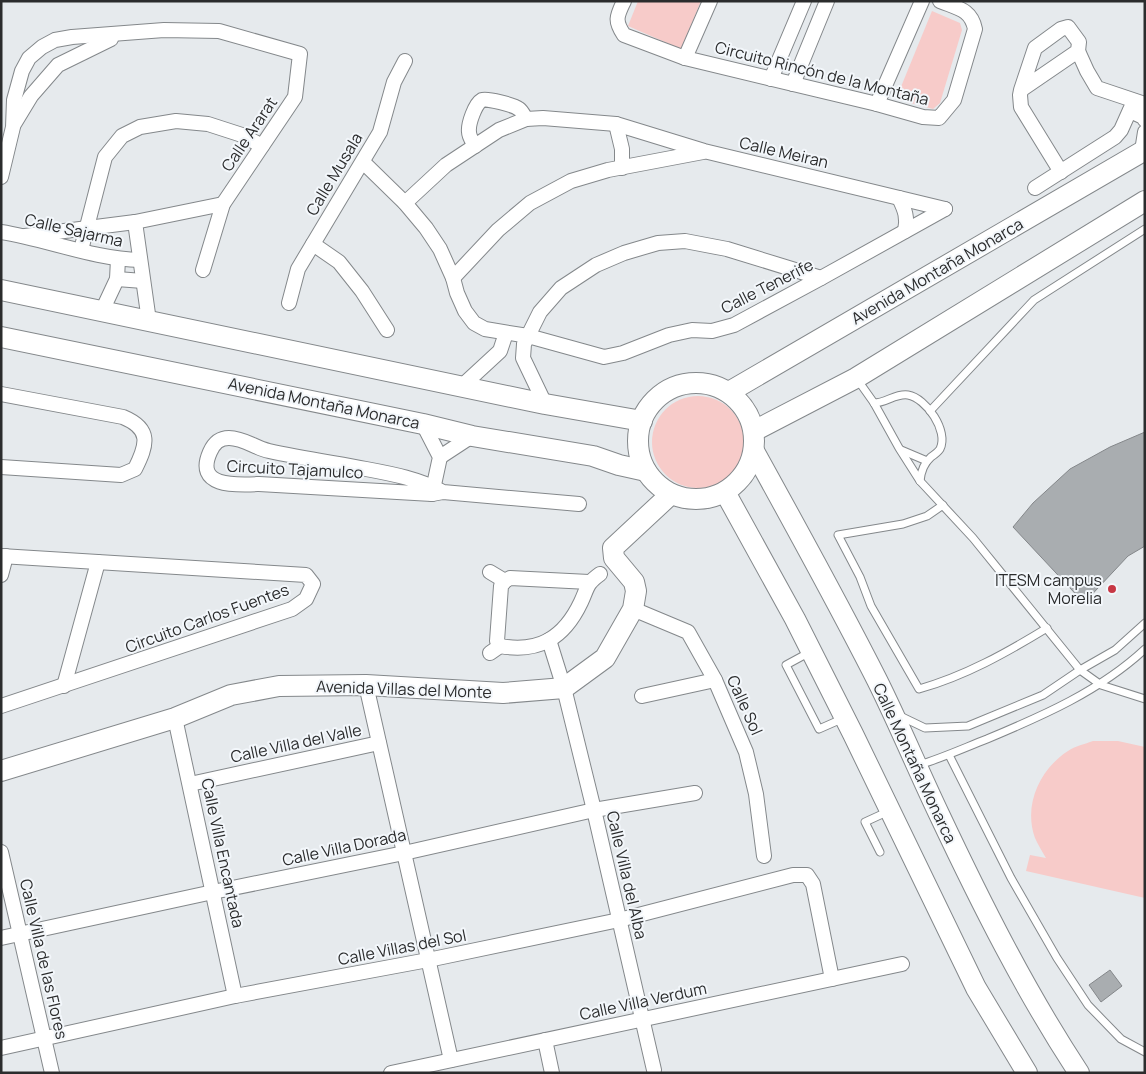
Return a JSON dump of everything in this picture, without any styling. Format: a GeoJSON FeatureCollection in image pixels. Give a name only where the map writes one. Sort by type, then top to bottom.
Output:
{"type":"FeatureCollection","features":[{"type":"Feature","properties":{"kind":"main road","name":"Avenida Montaña Monarca"},"geometry":{"type":"LineString","coordinates":[[729,392],[1144,144]]}},
{"type":"Feature","properties":{"kind":"main road"},"geometry":{"type":"LineString","coordinates":[[754,431],[856,378],[1145,201]]}},
{"type":"Feature","properties":{"kind":"main road"},"geometry":{"type":"LineString","coordinates":[[1,290],[461,387],[545,404],[642,420]]}},
{"type":"Feature","properties":{"kind":"main road","name":"Avenida Montaña Monarca"},"geometry":{"type":"LineString","coordinates":[[1,337],[423,424],[472,436],[593,456],[619,465],[646,471]]}},
{"type":"Feature","properties":{"kind":"main road"},"geometry":{"type":"LineString","coordinates":[[696,382],[713,384],[729,392],[740,402],[749,416],[754,431],[754,451],[748,467],[738,481],[725,492],[708,498],[689,499],[671,494],[657,484],[646,471],[640,455],[638,438],[642,420],[650,405],[663,393],[678,385],[696,382]]}},
{"type":"Feature","properties":{"kind":"main road","name":"Calle Montaña Monarca"},"geometry":{"type":"LineString","coordinates":[[754,451],[815,561],[877,681],[916,766],[1009,956],[1079,1073]]}},
{"type":"Feature","properties":{"kind":"main road"},"geometry":{"type":"LineString","coordinates":[[725,492],[811,652],[976,988],[1027,1073]]}},
{"type":"Feature","properties":{"kind":"main road"},"geometry":{"type":"LineString","coordinates":[[564,688],[605,658],[634,609],[636,591],[634,582],[614,558],[613,548],[671,494]]}},
{"type":"Feature","properties":{"kind":"main road","name":"Avenida Villas del Monte"},"geometry":{"type":"LineString","coordinates":[[1,771],[175,718],[231,695],[279,686],[366,685],[503,693],[564,688]]}},
{"type":"Feature","properties":{"kind":"street","name":"Circuito Rincón de la Montaña"},"geometry":{"type":"LineString","coordinates":[[624,1],[617,18],[618,27],[624,35],[686,58],[877,104],[923,117],[939,118],[954,100],[975,29],[974,20],[968,12],[940,1]]}},
{"type":"Feature","properties":{"kind":"street"},"geometry":{"type":"LineString","coordinates":[[686,58],[710,1]]}},
{"type":"Feature","properties":{"kind":"street"},"geometry":{"type":"LineString","coordinates":[[771,79],[804,1]]}},
{"type":"Feature","properties":{"kind":"street"},"geometry":{"type":"LineString","coordinates":[[793,84],[827,1]]}},
{"type":"Feature","properties":{"kind":"street"},"geometry":{"type":"LineString","coordinates":[[877,104],[922,1]]}},
{"type":"Feature","properties":{"kind":"street"},"geometry":{"type":"LineString","coordinates":[[1061,172],[1021,107],[1020,95],[1035,48],[1061,29],[1068,27],[1079,42],[1078,51],[1097,88],[1136,105],[1145,120]]}},
{"type":"Feature","properties":{"kind":"street","name":"Calle Ararat"},"geometry":{"type":"LineString","coordinates":[[1,177],[13,127],[14,100],[22,71],[29,58],[42,47],[55,40],[164,30],[219,31],[300,54],[295,97],[223,204],[203,270]]}},
{"type":"Feature","properties":{"kind":"street","name":"Calle Ararat"},"geometry":{"type":"LineString","coordinates":[[13,127],[31,96],[58,65],[121,34]]}},
{"type":"Feature","properties":{"kind":"street"},"geometry":{"type":"LineString","coordinates":[[1022,90],[1078,51]]}},
{"type":"Feature","properties":{"kind":"street","name":"Calle Musala"},"geometry":{"type":"LineString","coordinates":[[289,303],[298,269],[380,132],[394,82],[405,61]]}},
{"type":"Feature","properties":{"kind":"street"},"geometry":{"type":"LineString","coordinates":[[474,146],[469,133],[469,127],[476,105],[481,101],[486,99],[512,106],[520,110],[526,119]]}},
{"type":"Feature","properties":{"kind":"street"},"geometry":{"type":"LineString","coordinates":[[1035,188],[1115,137],[1136,105]]}},
{"type":"Feature","properties":{"kind":"street","name":"Calle Meiran"},"geometry":{"type":"LineString","coordinates":[[404,203],[446,165],[499,130],[526,119],[543,118],[616,124],[704,151],[945,209]]}},
{"type":"Feature","properties":{"kind":"street"},"geometry":{"type":"LineString","coordinates":[[81,250],[105,157],[122,136],[140,127],[176,121],[208,124],[242,135],[262,146]]}},
{"type":"Feature","properties":{"kind":"street"},"geometry":{"type":"LineString","coordinates":[[616,124],[621,139],[622,168]]}},
{"type":"Feature","properties":{"kind":"street"},"geometry":{"type":"LineString","coordinates":[[452,278],[498,230],[530,204],[571,181],[704,151]]}},
{"type":"Feature","properties":{"kind":"street","name":"Calle Tenerife"},"geometry":{"type":"LineString","coordinates":[[363,162],[426,228],[435,242],[452,278],[465,311],[474,324],[485,329],[528,336],[604,357],[623,353],[669,335],[692,330],[712,331],[734,325],[945,209]]}},
{"type":"Feature","properties":{"kind":"street"},"geometry":{"type":"LineString","coordinates":[[899,198],[906,212],[905,231]]}},
{"type":"Feature","properties":{"kind":"street"},"geometry":{"type":"LineString","coordinates":[[25,236],[87,226],[135,222],[223,204]]}},
{"type":"Feature","properties":{"kind":"street"},"geometry":{"type":"LineString","coordinates":[[135,222],[149,321]]}},
{"type":"Feature","properties":{"kind":"street","name":"Calle Sajarma"},"geometry":{"type":"LineString","coordinates":[[1,232],[118,259],[140,260]]}},
{"type":"Feature","properties":{"kind":"street"},"geometry":{"type":"LineString","coordinates":[[522,358],[524,344],[540,312],[561,288],[596,265],[624,253],[658,244],[686,241],[727,249],[821,278]]}},
{"type":"Feature","properties":{"kind":"street"},"geometry":{"type":"LineString","coordinates":[[313,244],[339,262],[362,291],[387,330]]}},
{"type":"Feature","properties":{"kind":"street"},"geometry":{"type":"LineString","coordinates":[[102,311],[117,279],[118,259]]}},
{"type":"Feature","properties":{"kind":"street"},"geometry":{"type":"LineString","coordinates":[[117,279],[143,281]]}},
{"type":"Feature","properties":{"kind":"street"},"geometry":{"type":"LineString","coordinates":[[461,387],[500,351],[506,333]]}},
{"type":"Feature","properties":{"kind":"street"},"geometry":{"type":"LineString","coordinates":[[500,351],[512,352],[522,358],[545,404]]}},
{"type":"Feature","properties":{"kind":"street"},"geometry":{"type":"LineString","coordinates":[[1,394],[122,417],[135,423],[142,430],[146,443],[135,469],[121,474],[1,467]]}},
{"type":"Feature","properties":{"kind":"street"},"geometry":{"type":"LineString","coordinates":[[423,424],[440,457],[436,491]]}},
{"type":"Feature","properties":{"kind":"street"},"geometry":{"type":"LineString","coordinates":[[440,457],[472,436]]}},
{"type":"Feature","properties":{"kind":"street","name":"Circuito Tajamulco"},"geometry":{"type":"LineString","coordinates":[[436,491],[406,477],[266,450],[243,440],[230,438],[219,439],[213,445],[206,463],[209,473],[216,482],[233,485],[259,484],[436,491],[579,504]]}},
{"type":"Feature","properties":{"kind":"street"},"geometry":{"type":"LineString","coordinates":[[1,575],[4,556]]}},
{"type":"Feature","properties":{"kind":"street","name":"Circuito Carlos Fuentes"},"geometry":{"type":"LineString","coordinates":[[1,706],[292,609],[306,599],[313,584],[306,574],[4,556]]}},
{"type":"Feature","properties":{"kind":"street"},"geometry":{"type":"LineString","coordinates":[[64,686],[98,562]]}},
{"type":"Feature","properties":{"kind":"street"},"geometry":{"type":"LineString","coordinates":[[490,572],[504,581]]}},
{"type":"Feature","properties":{"kind":"street"},"geometry":{"type":"LineString","coordinates":[[589,582],[510,578],[504,581],[501,586],[495,649],[526,648],[549,640],[562,632],[581,603],[589,582],[600,574]]}},
{"type":"Feature","properties":{"kind":"street","name":"Calle Sol"},"geometry":{"type":"LineString","coordinates":[[634,609],[688,632],[715,680],[746,752],[756,794],[764,856]]}},
{"type":"Feature","properties":{"kind":"street","name":"Calle Villa del Alba"},"geometry":{"type":"LineString","coordinates":[[549,640],[564,688],[594,810],[654,1070]]}},
{"type":"Feature","properties":{"kind":"street"},"geometry":{"type":"LineString","coordinates":[[642,696],[715,680]]}},
{"type":"Feature","properties":{"kind":"street"},"geometry":{"type":"LineString","coordinates":[[366,685],[451,1060]]}},
{"type":"Feature","properties":{"kind":"street","name":"Calle Villa Encantada"},"geometry":{"type":"LineString","coordinates":[[175,718],[235,996]]}},
{"type":"Feature","properties":{"kind":"street","name":"Calle Villa del Valle"},"geometry":{"type":"LineString","coordinates":[[190,784],[379,743]]}},
{"type":"Feature","properties":{"kind":"street","name":"Calle Villa Dorada"},"geometry":{"type":"LineString","coordinates":[[1,938],[404,853],[594,810],[695,793]]}},
{"type":"Feature","properties":{"kind":"street","name":"Calle Villa de las Flores"},"geometry":{"type":"LineString","coordinates":[[1,852],[52,1073]]}},
{"type":"Feature","properties":{"kind":"street","name":"Calle Villas del Sol"},"geometry":{"type":"LineString","coordinates":[[1,1048],[235,996],[428,960],[619,920],[793,874],[807,875],[813,884],[832,979]]}},
{"type":"Feature","properties":{"kind":"street","name":"Calle Villa Verdum"},"geometry":{"type":"LineString","coordinates":[[391,1073],[902,964]]}},
{"type":"Feature","properties":{"kind":"street"},"geometry":{"type":"LineString","coordinates":[[545,1040],[552,1073]]}},
{"type":"Feature","properties":{"kind":"lane"},"geometry":{"type":"LineString","coordinates":[[930,411],[1034,300],[1145,228]]}},
{"type":"Feature","properties":{"kind":"lane"},"geometry":{"type":"LineString","coordinates":[[856,378],[874,403],[920,481],[973,538],[1080,670],[1101,685],[1145,700]]}},
{"type":"Feature","properties":{"kind":"lane"},"geometry":{"type":"LineString","coordinates":[[874,403],[885,402],[900,395],[916,397],[939,423],[943,439],[940,450],[927,461],[922,470],[920,481]]}},
{"type":"Feature","properties":{"kind":"lane"},"geometry":{"type":"LineString","coordinates":[[899,448],[908,454],[927,461]]}},
{"type":"Feature","properties":{"kind":"lane"},"geometry":{"type":"LineString","coordinates":[[943,505],[928,516],[903,524],[838,535],[860,577],[871,606],[919,690],[967,672],[1013,649],[1047,628]]}},
{"type":"Feature","properties":{"kind":"lane"},"geometry":{"type":"LineString","coordinates":[[891,712],[925,728],[968,726],[1043,695],[1080,670],[1115,650],[1145,623]]}},
{"type":"Feature","properties":{"kind":"lane"},"geometry":{"type":"LineString","coordinates":[[916,766],[949,755],[1020,725],[1101,685],[1145,649]]}},
{"type":"Feature","properties":{"kind":"lane"},"geometry":{"type":"LineString","coordinates":[[811,652],[786,665],[819,729],[844,718]]}},
{"type":"Feature","properties":{"kind":"lane"},"geometry":{"type":"LineString","coordinates":[[949,755],[1011,878],[1062,966],[1088,1005],[1114,1032],[1121,1039],[1145,1052]]}},
{"type":"Feature","properties":{"kind":"lane"},"geometry":{"type":"LineString","coordinates":[[880,852],[865,822],[890,811]]}},
{"type":"Feature","properties":{"kind":"shaded area"},"geometry":{"type":"Polygon","coordinates":[[[638,1],[701,1],[681,49],[628,26],[638,1]]]}},
{"type":"Feature","properties":{"kind":"shaded area"},"geometry":{"type":"Polygon","coordinates":[[[932,11],[960,23],[962,30],[940,103],[933,109],[896,99],[932,11]]]}},
{"type":"Feature","properties":{"kind":"shaded area"},"geometry":{"type":"Polygon","coordinates":[[[698,396],[716,399],[731,409],[741,424],[744,442],[741,460],[731,475],[716,485],[698,488],[680,485],[665,475],[655,460],[652,442],[655,424],[665,409],[680,399],[698,396]]]}},
{"type":"Feature","properties":{"kind":"shaded area"},"geometry":{"type":"Polygon","coordinates":[[[1093,741],[1118,741],[1145,747],[1145,898],[1026,871],[1030,855],[1046,858],[1035,838],[1032,826],[1031,813],[1036,789],[1049,768],[1058,759],[1077,746],[1093,741]]]}},
{"type":"Feature","properties":{"kind":"building","name":"ITESM campus Morelia"},"geometry":{"type":"Polygon","coordinates":[[[1145,432],[1145,546],[1128,556],[1084,603],[1013,527],[1033,503],[1070,469],[1110,447],[1145,432]]]}},
{"type":"Feature","properties":{"kind":"building"},"geometry":{"type":"Polygon","coordinates":[[[1110,970],[1122,986],[1101,1002],[1089,985],[1110,970]]]}},
{"type":"Feature","properties":{"kind":"place","name":"ITESM campus Morelia"},"geometry":{"type":"Point","coordinates":[1112,589]}}]}
